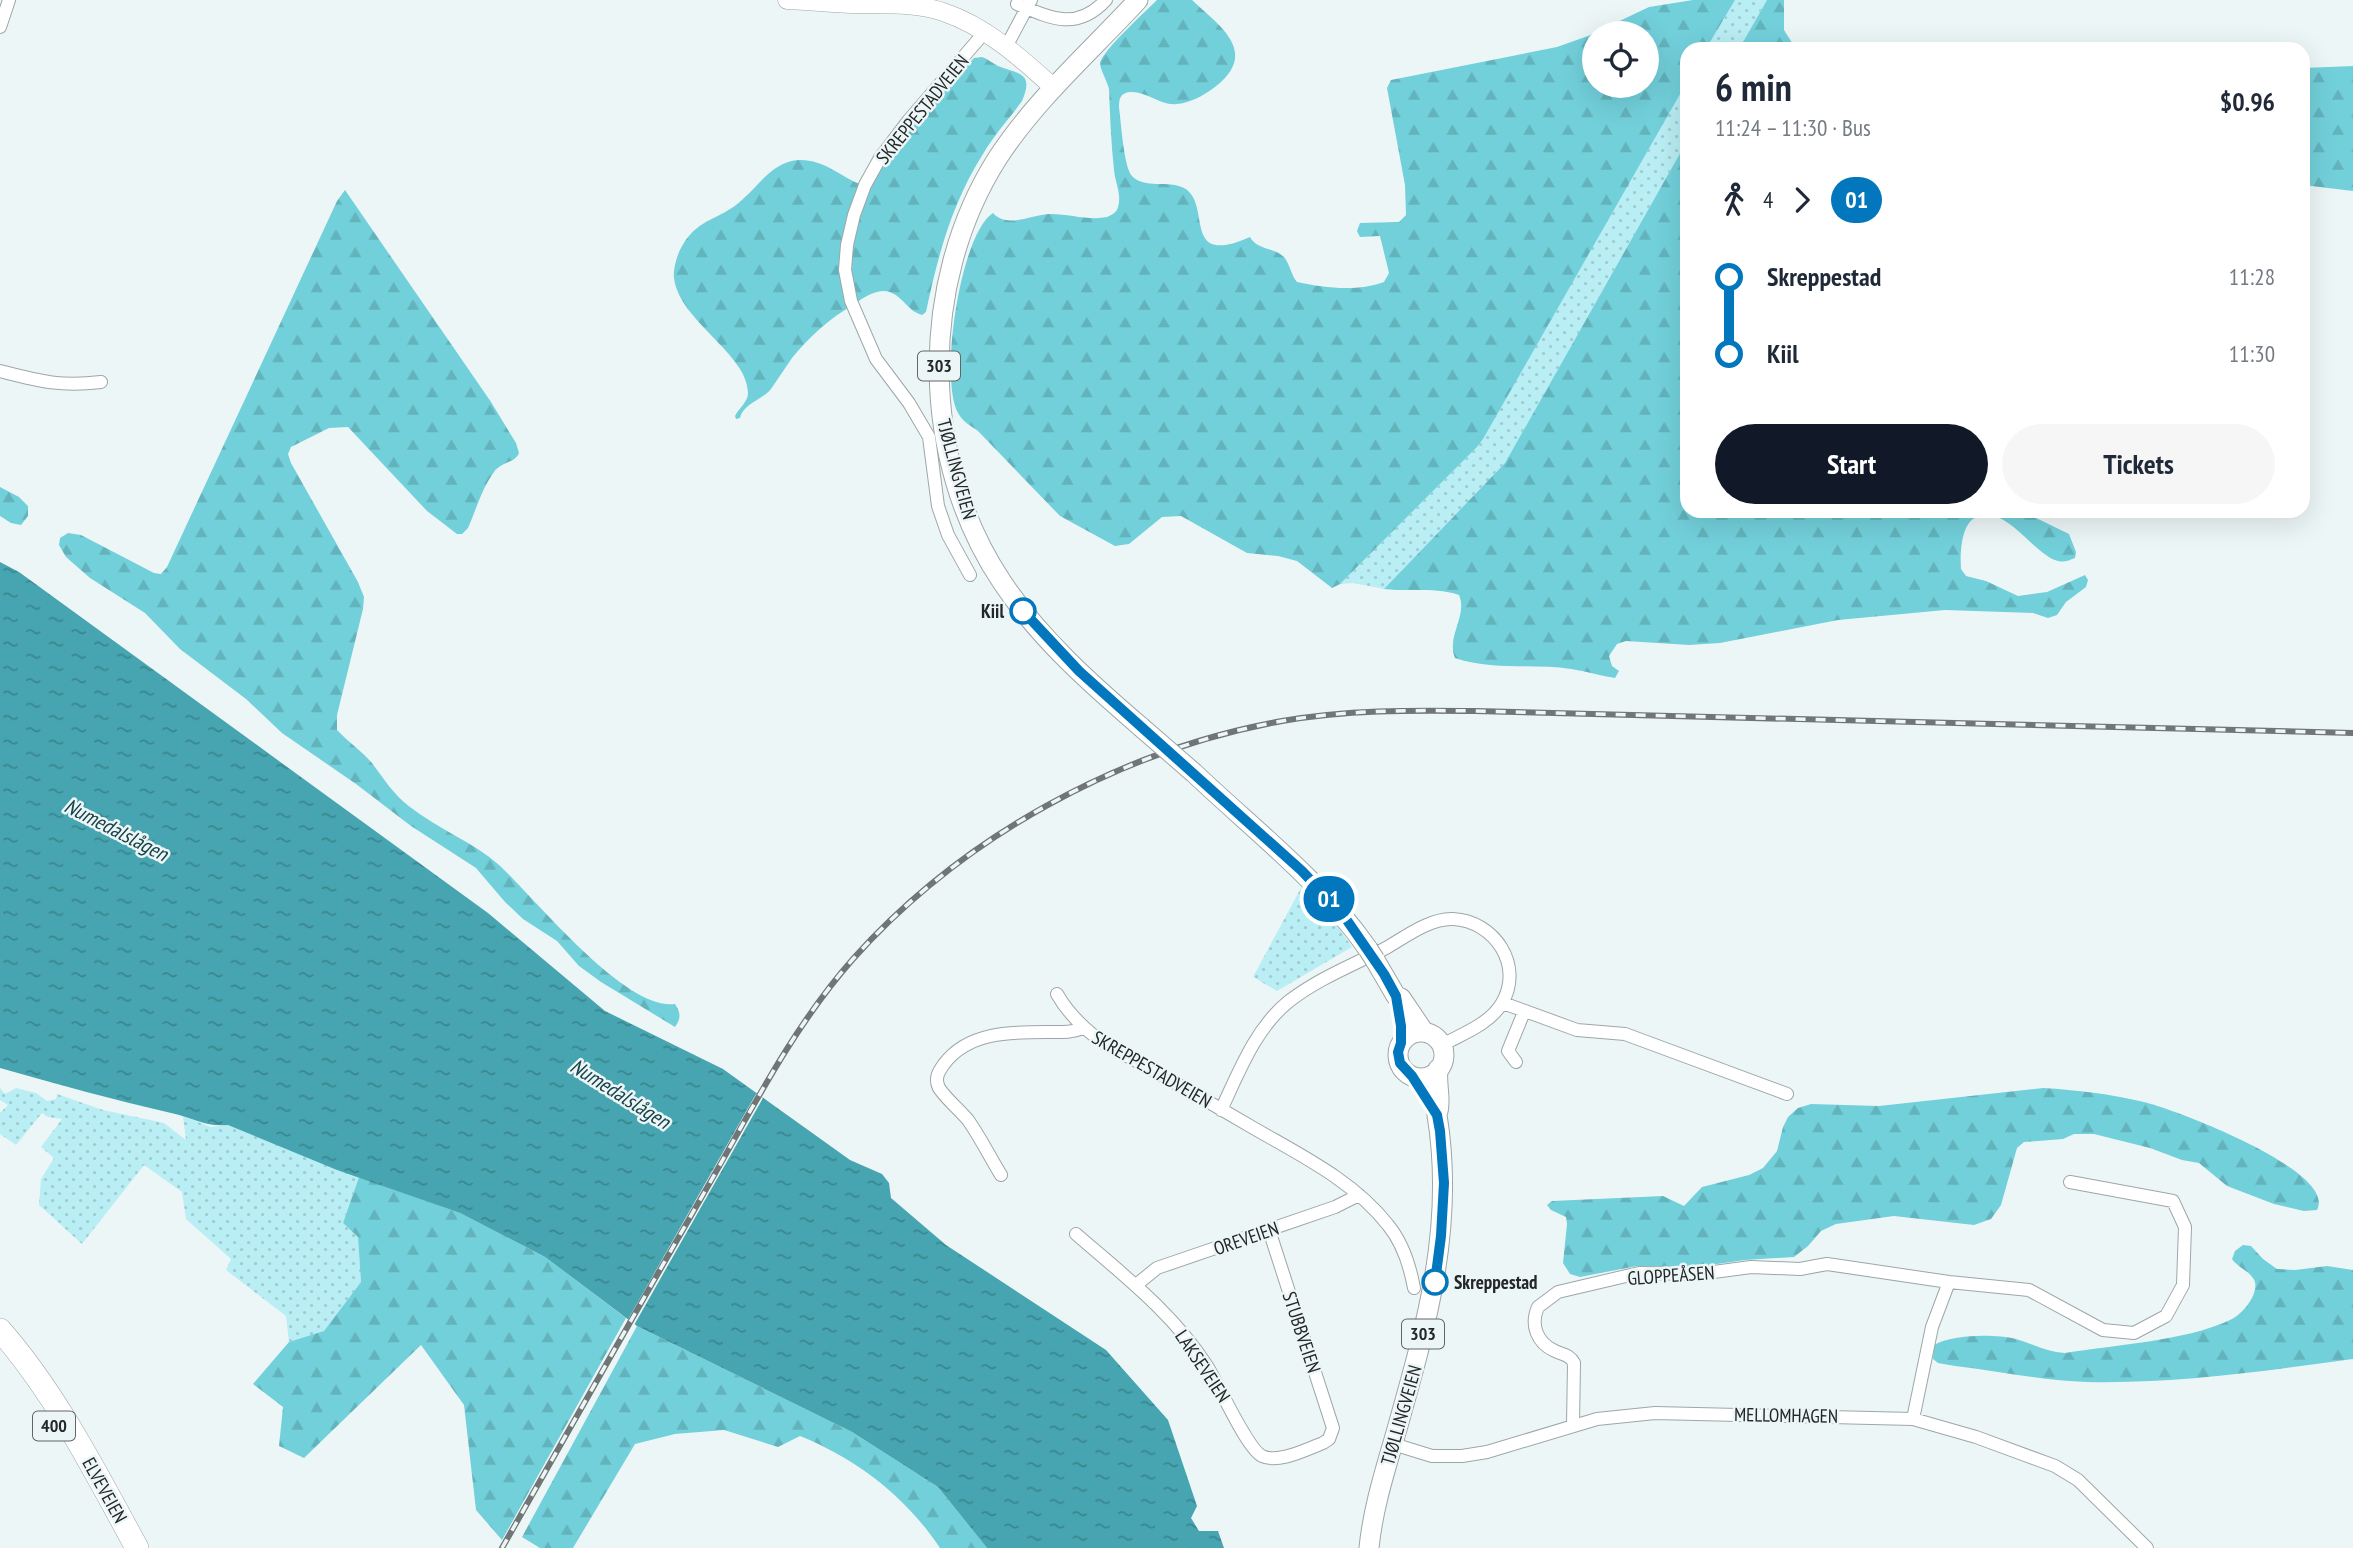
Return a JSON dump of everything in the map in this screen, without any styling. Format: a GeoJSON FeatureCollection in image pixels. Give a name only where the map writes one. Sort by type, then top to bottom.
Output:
{"type":"FeatureCollection","features":[{"type":"Feature","properties":{"kind":"highway","name":"ELVEVEIEN"},"geometry":{"type":"LineString","coordinates":[[0,1330],[17,1349],[60,1413],[136,1548]]}},
{"type":"Feature","properties":{"kind":"highway","name":"ELVEVEIEN"},"geometry":{"type":"LineString","coordinates":[[0,1339],[76,1461],[121,1548]]}},
{"type":"Feature","properties":{"kind":"main road","name":"TJØLLINGVEIEN"},"geometry":{"type":"LineString","coordinates":[[1138,0],[1020,127],[996,161],[964,229],[951,270],[941,324],[939,371],[943,425],[964,507],[980,547],[1028,618],[1058,650],[1141,727],[1310,879],[1344,916],[1372,954],[1396,996]]}},
{"type":"Feature","properties":{"kind":"main road","name":"303"},"geometry":{"type":"LineString","coordinates":[[1396,996],[1401,999],[1424,1032],[1435,1036],[1442,1045],[1444,1057],[1438,1069]]}},
{"type":"Feature","properties":{"kind":"main road","name":"303"},"geometry":{"type":"LineString","coordinates":[[1396,996],[1401,1043],[1398,1052],[1400,1063],[1412,1076]]}},
{"type":"Feature","properties":{"kind":"main road"},"geometry":{"type":"LineString","coordinates":[[1401,1043],[1409,1035],[1424,1032]]}},
{"type":"Feature","properties":{"kind":"main road","name":"TJØLLINGVEIEN"},"geometry":{"type":"LineString","coordinates":[[1369,1548],[1375,1510],[1428,1315],[1439,1256],[1444,1183],[1437,1115],[1438,1069]]}},
{"type":"Feature","properties":{"kind":"main road"},"geometry":{"type":"LineString","coordinates":[[1412,1076],[1427,1077],[1438,1069]]}},
{"type":"Feature","properties":{"kind":"main road","name":"TJØLLINGVEIEN"},"geometry":{"type":"LineString","coordinates":[[1412,1076],[1437,1115]]}},
{"type":"Feature","properties":{"kind":"street"},"geometry":{"type":"LineString","coordinates":[[0,27],[9,0]]}},
{"type":"Feature","properties":{"kind":"street"},"geometry":{"type":"LineString","coordinates":[[787,0],[923,7],[962,20],[984,33],[1006,47],[1054,88]]}},
{"type":"Feature","properties":{"kind":"street"},"geometry":{"type":"LineString","coordinates":[[1006,47],[1025,4],[1061,19],[1079,20],[1088,17],[1106,0]]}},
{"type":"Feature","properties":{"kind":"street","name":"SKREPPESTADVEIEN"},"geometry":{"type":"LineString","coordinates":[[970,575],[948,535],[939,506],[929,437],[909,403],[876,359],[851,301],[845,270],[854,215],[865,185],[880,158],[936,87],[984,33]]}},
{"type":"Feature","properties":{"kind":"street"},"geometry":{"type":"LineString","coordinates":[[0,371],[51,384],[101,382]]}},
{"type":"Feature","properties":{"kind":"street","name":"SKREPPESTADVEIEN"},"geometry":{"type":"LineString","coordinates":[[1221,1110],[1250,1048],[1287,1003],[1311,986],[1437,921],[1465,921],[1484,929],[1500,944],[1510,969],[1509,987],[1503,1003]]}},
{"type":"Feature","properties":{"kind":"street","name":"SKREPPESTADVEIEN"},"geometry":{"type":"LineString","coordinates":[[1057,994],[1065,1008],[1083,1028],[1105,1044],[1324,1170],[1359,1195],[1399,1240],[1414,1288]]}},
{"type":"Feature","properties":{"kind":"street"},"geometry":{"type":"LineString","coordinates":[[1442,1045],[1491,1017],[1503,1003],[1577,1030],[1625,1034],[1787,1094]]}},
{"type":"Feature","properties":{"kind":"street"},"geometry":{"type":"LineString","coordinates":[[1516,1062],[1508,1051],[1524,1012]]}},
{"type":"Feature","properties":{"kind":"street","name":"SKREPPESTADVEIEN"},"geometry":{"type":"LineString","coordinates":[[1001,1175],[967,1119],[940,1088],[936,1080],[938,1073],[953,1053],[970,1041],[1019,1032],[1073,1032],[1083,1028]]}},
{"type":"Feature","properties":{"kind":"street","name":"GLOPPEÅSEN"},"geometry":{"type":"LineString","coordinates":[[1573,1425],[1574,1363],[1568,1356],[1557,1353],[1544,1343],[1536,1331],[1535,1315],[1538,1307],[1558,1292],[1639,1273],[1699,1274],[1751,1267],[1800,1269],[1827,1264],[1948,1282],[2029,1290],[2103,1331],[2134,1333],[2166,1316],[2183,1285],[2185,1227],[2173,1201],[2070,1182]]}},
{"type":"Feature","properties":{"kind":"street","name":"OREVEIEN"},"geometry":{"type":"LineString","coordinates":[[1136,1286],[1157,1268],[1335,1207],[1359,1195]]}},
{"type":"Feature","properties":{"kind":"street","name":"STUBBVEIEN"},"geometry":{"type":"LineString","coordinates":[[1269,1230],[1331,1420],[1332,1434]]}},
{"type":"Feature","properties":{"kind":"street","name":"LAKSEVEIEN"},"geometry":{"type":"LineString","coordinates":[[1076,1234],[1136,1286],[1181,1331],[1202,1358],[1255,1452],[1268,1458],[1277,1458],[1323,1443],[1332,1434]]}},
{"type":"Feature","properties":{"kind":"street"},"geometry":{"type":"LineString","coordinates":[[1913,1419],[1932,1326],[1948,1282]]}},
{"type":"Feature","properties":{"kind":"street","name":"MELLOMHAGEN"},"geometry":{"type":"LineString","coordinates":[[1393,1444],[1432,1456],[1462,1456],[1488,1452],[1573,1425],[1621,1415],[1656,1413],[1913,1419],[1976,1437],[2055,1466],[2078,1480],[2147,1548]]}},
{"type":"Feature","properties":{"kind":"shaded area"},"geometry":{"type":"Polygon","coordinates":[[[1735,0],[1767,0],[1743,42],[1710,42],[1735,0]]]}},
{"type":"Feature","properties":{"kind":"shaded area"},"geometry":{"type":"Polygon","coordinates":[[[1680,94],[1680,153],[1505,463],[1384,589],[1353,583],[1340,584],[1476,448],[1680,94]]]}},
{"type":"Feature","properties":{"kind":"shaded area"},"geometry":{"type":"Polygon","coordinates":[[[1302,886],[1334,921],[1352,947],[1277,991],[1253,977],[1302,886]]]}},
{"type":"Feature","properties":{"kind":"shaded area"},"geometry":{"type":"Polygon","coordinates":[[[0,1088],[5,1094],[16,1088],[36,1093],[47,1101],[56,1099],[57,1094],[103,1110],[164,1123],[186,1140],[183,1116],[211,1127],[228,1125],[359,1177],[343,1223],[358,1237],[361,1282],[324,1332],[289,1342],[286,1316],[226,1270],[231,1259],[186,1219],[182,1192],[144,1165],[82,1244],[39,1205],[41,1179],[54,1158],[41,1147],[62,1119],[48,1117],[42,1113],[16,1145],[0,1134],[0,1113],[8,1105],[0,1100],[0,1088]]]}},
{"type":"Feature","properties":{"kind":"green space"},"geometry":{"type":"Polygon","coordinates":[[[1157,0],[1192,0],[1229,37],[1235,58],[1231,70],[1221,82],[1189,102],[1165,103],[1136,92],[1122,95],[1119,107],[1129,171],[1137,180],[1143,182],[1184,188],[1197,207],[1206,239],[1214,245],[1250,237],[1257,244],[1284,257],[1297,282],[1330,287],[1363,287],[1384,282],[1389,273],[1380,236],[1360,237],[1357,231],[1360,223],[1399,222],[1406,215],[1405,185],[1387,88],[1391,80],[1557,47],[1582,38],[1582,98],[1659,98],[1659,21],[1619,21],[1649,7],[1693,0],[1735,0],[1710,42],[1680,42],[1680,94],[1483,439],[1340,584],[1332,588],[1297,561],[1247,553],[1181,516],[1162,517],[1129,544],[1115,546],[1060,516],[958,413],[953,396],[952,340],[962,277],[981,226],[993,213],[1004,220],[1018,220],[1048,214],[1100,218],[1117,210],[1119,198],[1113,160],[1109,89],[1100,63],[1116,41],[1157,0]]]}},
{"type":"Feature","properties":{"kind":"green space"},"geometry":{"type":"Polygon","coordinates":[[[1767,0],[1784,0],[1784,30],[1792,42],[1743,42],[1767,0]]]}},
{"type":"Feature","properties":{"kind":"green space"},"geometry":{"type":"Polygon","coordinates":[[[982,57],[1022,75],[1026,84],[1025,91],[1022,101],[987,147],[963,191],[941,250],[926,312],[922,315],[916,313],[891,292],[877,292],[864,297],[813,335],[792,358],[771,389],[736,419],[735,416],[748,396],[745,379],[726,351],[688,309],[674,278],[677,258],[686,240],[700,225],[734,206],[774,169],[789,162],[816,162],[862,185],[874,180],[893,150],[928,108],[974,58],[982,57]]]}},
{"type":"Feature","properties":{"kind":"green space"},"geometry":{"type":"Polygon","coordinates":[[[2353,66],[2353,191],[2310,186],[2310,68],[2353,66]]]}},
{"type":"Feature","properties":{"kind":"green space"},"geometry":{"type":"Polygon","coordinates":[[[1680,153],[1680,518],[1976,518],[1966,529],[1961,549],[1961,569],[1966,576],[1986,581],[2018,596],[2047,592],[2085,575],[2088,580],[2086,587],[2066,602],[2057,615],[2048,618],[2033,613],[1945,610],[1838,620],[1720,643],[1689,645],[1626,641],[1617,644],[1609,656],[1612,666],[1619,671],[1615,678],[1557,667],[1498,666],[1469,662],[1455,658],[1453,650],[1461,611],[1459,595],[1440,591],[1384,589],[1505,463],[1680,153]]]}},
{"type":"Feature","properties":{"kind":"green space"},"geometry":{"type":"Polygon","coordinates":[[[345,190],[491,402],[516,443],[519,453],[494,472],[468,528],[462,534],[457,534],[427,511],[348,427],[329,428],[291,447],[288,454],[291,463],[364,597],[337,715],[337,730],[368,759],[404,802],[499,865],[607,972],[631,990],[655,1001],[675,1004],[680,1016],[675,1027],[579,966],[557,941],[523,919],[505,902],[476,868],[411,826],[282,733],[246,699],[180,649],[145,613],[90,578],[66,557],[59,545],[60,538],[68,533],[81,535],[154,573],[161,574],[167,567],[337,201],[345,190]]]}},
{"type":"Feature","properties":{"kind":"green space"},"geometry":{"type":"Polygon","coordinates":[[[0,487],[19,497],[28,506],[28,516],[21,525],[11,523],[0,516],[0,487]]]}},
{"type":"Feature","properties":{"kind":"green space"},"geometry":{"type":"Polygon","coordinates":[[[1998,518],[2036,518],[2069,534],[2076,552],[2075,558],[2055,560],[1998,518]]]}},
{"type":"Feature","properties":{"kind":"green space"},"geometry":{"type":"Polygon","coordinates":[[[2043,1088],[2144,1102],[2217,1129],[2250,1144],[2303,1178],[2317,1194],[2317,1210],[2304,1211],[2274,1204],[2227,1186],[2199,1163],[2094,1134],[2074,1134],[2063,1139],[2024,1142],[2017,1148],[2001,1205],[1991,1219],[1974,1225],[1894,1216],[1836,1224],[1821,1231],[1794,1257],[1696,1267],[1637,1266],[1580,1277],[1570,1274],[1563,1263],[1566,1217],[1551,1210],[1547,1205],[1552,1201],[1663,1196],[1684,1206],[1702,1187],[1749,1175],[1763,1168],[1777,1151],[1788,1117],[1798,1108],[1811,1104],[1879,1106],[2043,1088]]]}},
{"type":"Feature","properties":{"kind":"green space"},"geometry":{"type":"Polygon","coordinates":[[[359,1177],[460,1213],[545,1257],[626,1318],[502,1540],[476,1510],[464,1405],[421,1345],[304,1458],[279,1446],[283,1407],[253,1384],[289,1342],[324,1331],[361,1282],[358,1237],[343,1223],[359,1177]]]}},
{"type":"Feature","properties":{"kind":"green space"},"geometry":{"type":"Polygon","coordinates":[[[2243,1245],[2251,1246],[2277,1269],[2327,1266],[2353,1270],[2353,1359],[2221,1376],[2120,1382],[2038,1378],[1938,1363],[1933,1359],[1934,1345],[1963,1337],[2007,1337],[2065,1353],[2171,1338],[2212,1327],[2239,1314],[2254,1293],[2255,1282],[2232,1259],[2235,1251],[2243,1245]]]}},
{"type":"Feature","properties":{"kind":"green space"},"geometry":{"type":"Polygon","coordinates":[[[637,1326],[852,1432],[938,1487],[987,1548],[940,1548],[927,1529],[896,1496],[860,1468],[821,1445],[800,1436],[778,1447],[724,1430],[675,1434],[635,1444],[573,1548],[540,1548],[522,1537],[637,1326]]]}},
{"type":"Feature","properties":{"kind":"water","name":"Numedalslågen"},"geometry":{"type":"Polygon","coordinates":[[[0,562],[19,572],[488,913],[605,1011],[723,1069],[850,1160],[882,1174],[889,1183],[891,1198],[946,1245],[1106,1350],[1168,1420],[1197,1506],[1191,1518],[1199,1531],[1218,1531],[1224,1548],[987,1548],[938,1487],[852,1432],[637,1326],[545,1257],[460,1213],[337,1170],[228,1125],[205,1123],[0,1068],[0,562]]]}},
{"type":"Feature","properties":{"kind":"pier"},"geometry":{"type":"Polygon","coordinates":[[[756,1094],[763,1098],[633,1327],[626,1323],[756,1094]]]}},
{"type":"Feature","properties":{"kind":"railway"},"geometry":{"type":"LineString","coordinates":[[502,1548],[773,1072],[810,1013],[831,986],[896,915],[943,874],[1048,805],[1104,777],[1162,753],[1222,735],[1306,717],[1378,712],[1475,711],[2353,733]]}},
{"type":"Feature","properties":{"kind":"bus line","name":"01"},"geometry":{"type":"LineString","coordinates":[[1023,611],[1079,671],[1327,896],[1368,948],[1384,974],[1396,996],[1401,1026],[1398,1058],[1437,1115],[1440,1131],[1443,1154],[1443,1216],[1435,1282]]}},
{"type":"Feature","properties":{"kind":"place","name":"Kiil"},"geometry":{"type":"Point","coordinates":[1023,611]}},
{"type":"Feature","properties":{"kind":"place","name":"Skreppestad"},"geometry":{"type":"Point","coordinates":[1435,1282]}}]}
